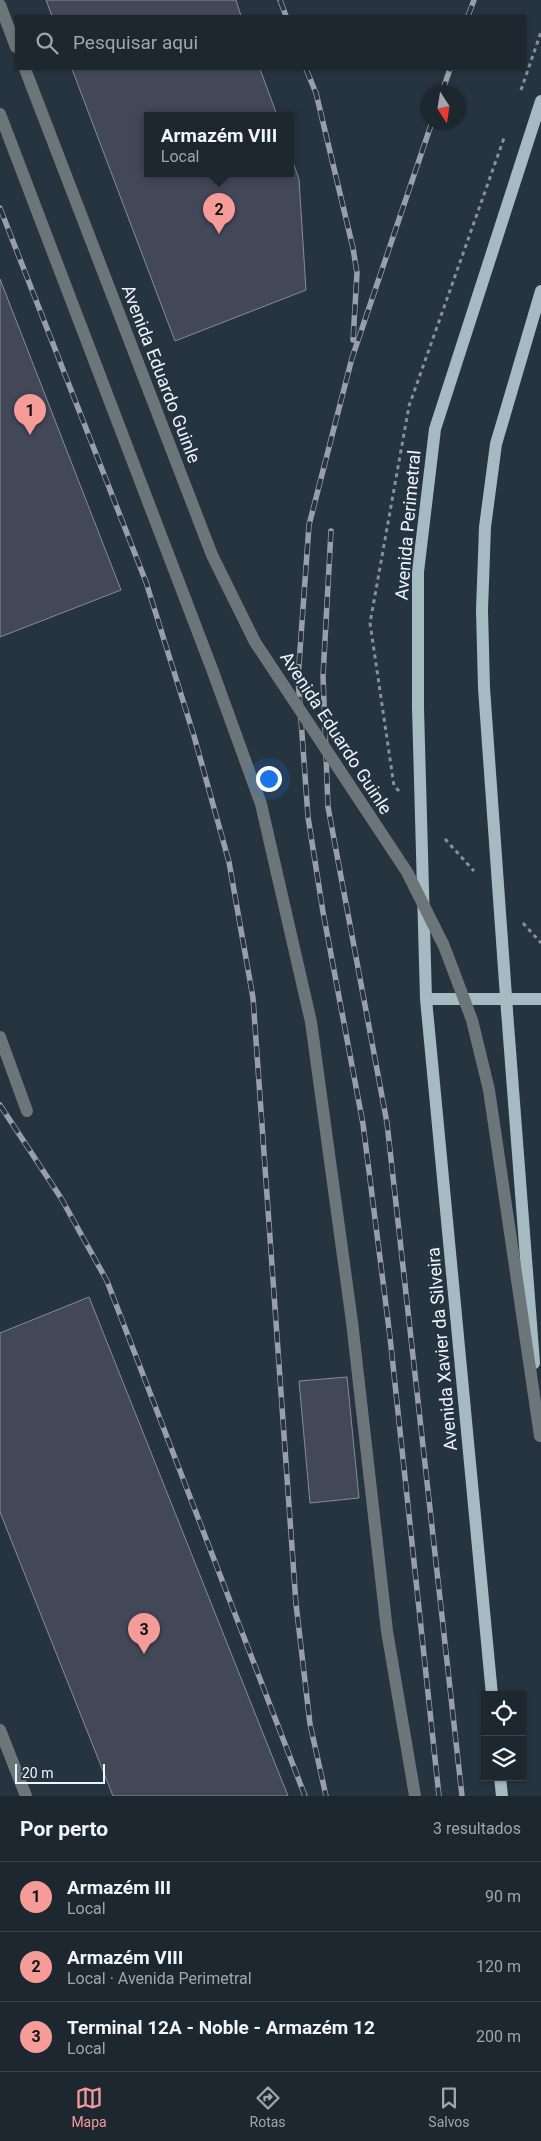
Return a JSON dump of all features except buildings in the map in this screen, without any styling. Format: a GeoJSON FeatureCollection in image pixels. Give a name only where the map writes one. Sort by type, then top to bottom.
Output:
{"type":"FeatureCollection","features":[{"type":"Feature","properties":{"kind":"main road","name":"Avenida Perimetral"},"geometry":{"type":"LineString","coordinates":[[426,999],[418,708],[418,572],[435,429],[541,101]]}},
{"type":"Feature","properties":{"kind":"main road"},"geometry":{"type":"LineString","coordinates":[[541,291],[496,444],[485,527],[482,610],[484,688],[507,1011],[541,1439]]}},
{"type":"Feature","properties":{"kind":"main road"},"geometry":{"type":"LineString","coordinates":[[426,999],[541,999]]}},
{"type":"Feature","properties":{"kind":"main road","name":"Avenida Xavier da Silveira"},"geometry":{"type":"LineString","coordinates":[[426,999],[492,1691]]}},
{"type":"Feature","properties":{"kind":"main road"},"geometry":{"type":"LineString","coordinates":[[500,1781],[502,1796]]}},
{"type":"Feature","properties":{"kind":"lane"},"geometry":{"type":"LineString","coordinates":[[0,5],[15,44]]}},
{"type":"Feature","properties":{"kind":"lane","name":"Avenida Eduardo Guinle"},"geometry":{"type":"LineString","coordinates":[[25,70],[212,555],[255,642],[407,872],[444,946],[472,1020],[489,1090],[541,1439]]}},
{"type":"Feature","properties":{"kind":"lane"},"geometry":{"type":"LineString","coordinates":[[0,114],[212,669],[261,804],[311,1022],[352,1322],[387,1630],[415,1796]]}},
{"type":"Feature","properties":{"kind":"lane"},"geometry":{"type":"LineString","coordinates":[[0,1037],[27,1111]]}},
{"type":"Feature","properties":{"kind":"lane"},"geometry":{"type":"LineString","coordinates":[[0,1730],[26,1796]]}},
{"type":"Feature","properties":{"kind":"railway"},"geometry":{"type":"LineString","coordinates":[[280,0],[286,15]]}},
{"type":"Feature","properties":{"kind":"railway"},"geometry":{"type":"LineString","coordinates":[[468,15],[474,0]]}},
{"type":"Feature","properties":{"kind":"railway"},"geometry":{"type":"LineString","coordinates":[[306,70],[316,93],[353,248],[357,273],[353,340]]}},
{"type":"Feature","properties":{"kind":"railway"},"geometry":{"type":"LineString","coordinates":[[444,85],[450,70]]}},
{"type":"Feature","properties":{"kind":"railway"},"geometry":{"type":"LineString","coordinates":[[429,130],[352,358],[309,525],[298,678],[308,817],[323,912],[363,1124],[390,1337],[439,1796]]}},
{"type":"Feature","properties":{"kind":"railway"},"geometry":{"type":"LineString","coordinates":[[0,208],[146,582],[194,736],[229,862],[253,998],[296,1604],[310,1724],[326,1796]]}},
{"type":"Feature","properties":{"kind":"railway"},"geometry":{"type":"LineString","coordinates":[[331,531],[323,676],[328,807],[387,1123],[462,1796]]}},
{"type":"Feature","properties":{"kind":"railway"},"geometry":{"type":"LineString","coordinates":[[0,1105],[61,1198],[107,1281],[305,1796]]}},
{"type":"Feature","properties":{"kind":"place","name":"Armazém VIII"},"geometry":{"type":"Point","coordinates":[219,234]}},
{"type":"Feature","properties":{"kind":"place","name":"Armazém III"},"geometry":{"type":"Point","coordinates":[30,435]}},
{"type":"Feature","properties":{"kind":"place","name":"Terminal 12A - Noble - Armazém 12"},"geometry":{"type":"Point","coordinates":[144,1654]}}]}
